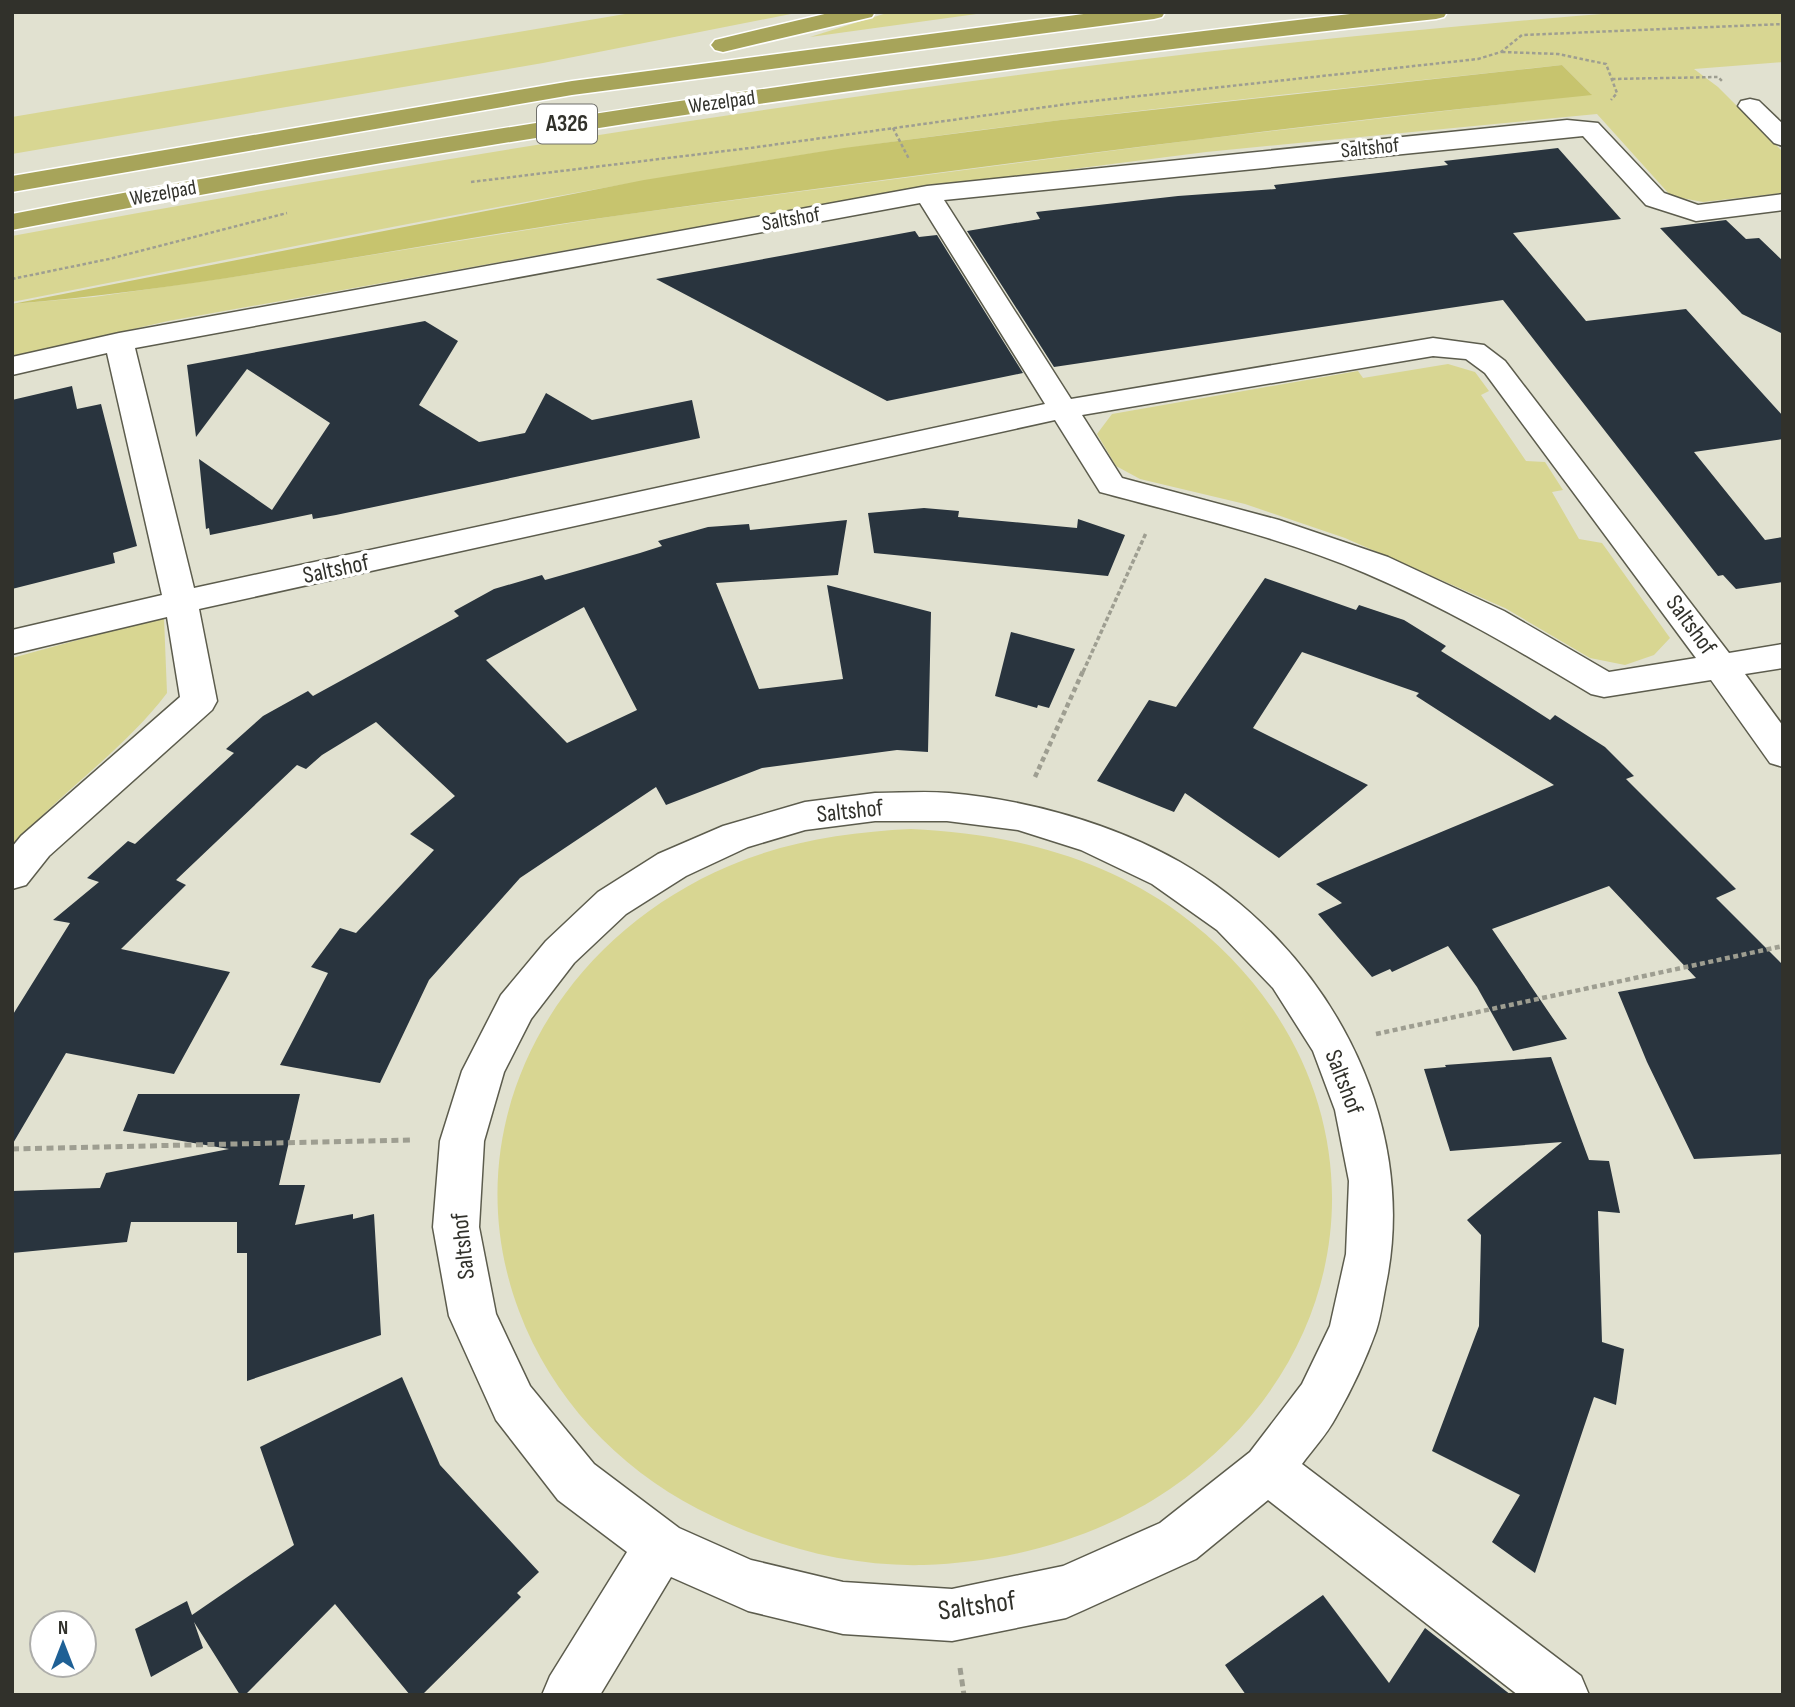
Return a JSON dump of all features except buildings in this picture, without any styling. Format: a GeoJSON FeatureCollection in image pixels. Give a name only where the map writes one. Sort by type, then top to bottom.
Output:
{"type":"FeatureCollection","features":[{"type":"Feature","properties":{"kind":"highway","name":"A326"},"geometry":{"type":"LineString","coordinates":[[572,88],[613,66],[761,37],[864,12]]}},
{"type":"Feature","properties":{"kind":"highway","name":"Wezelpad"},"geometry":{"type":"LineString","coordinates":[[12,184],[572,88],[1154,12]]}},
{"type":"Feature","properties":{"kind":"highway","name":"Wezelpad"},"geometry":{"type":"LineString","coordinates":[[12,222],[413,148],[648,112],[1124,47],[1436,12]]}},
{"type":"Feature","properties":{"kind":"street"},"geometry":{"type":"LineString","coordinates":[[1749,106],[1783,138]]}},
{"type":"Feature","properties":{"kind":"street","name":"Saltshof"},"geometry":{"type":"LineString","coordinates":[[12,366],[118,342],[927,194],[1567,128],[1589,128]]}},
{"type":"Feature","properties":{"kind":"street"},"geometry":{"type":"LineString","coordinates":[[1589,128],[1601,137],[1655,198],[1696,212],[1782,204]]}},
{"type":"Feature","properties":{"kind":"street","name":"Saltshof"},"geometry":{"type":"LineString","coordinates":[[927,194],[1111,485],[1268,527],[1376,565],[1492,619],[1604,685],[1783,656]]}},
{"type":"Feature","properties":{"kind":"street"},"geometry":{"type":"LineString","coordinates":[[12,874],[44,838],[199,701],[181,602],[118,342]]}},
{"type":"Feature","properties":{"kind":"street","name":"Saltshof"},"geometry":{"type":"LineString","coordinates":[[12,642],[181,602],[1064,409],[1433,347],[1474,351],[1495,367],[1721,666],[1783,754]]}},
{"type":"Feature","properties":{"kind":"street","name":"Saltshof"},"geometry":{"type":"LineString","coordinates":[[875,807],[947,807],[1018,816],[1094,839],[1154,867],[1231,919],[1287,976],[1331,1044],[1357,1110],[1371,1181],[1369,1254],[1353,1329],[1319,1401],[1268,1469],[1178,1541],[1066,1592],[951,1615],[843,1608],[748,1585],[661,1546],[576,1482],[513,1402],[472,1316],[456,1227],[462,1141],[483,1071],[516,1007],[560,951],[612,904],[672,865],[736,836],[805,816],[875,807]]}},
{"type":"Feature","properties":{"kind":"street"},"geometry":{"type":"LineString","coordinates":[[1268,1469],[1562,1695]]}},
{"type":"Feature","properties":{"kind":"street"},"geometry":{"type":"LineString","coordinates":[[569,1695],[661,1546]]}},
{"type":"Feature","properties":{"kind":"path"},"geometry":{"type":"LineString","coordinates":[[1502,52],[1522,35],[1783,24]]}},
{"type":"Feature","properties":{"kind":"path"},"geometry":{"type":"LineString","coordinates":[[461,183],[750,148],[1075,103],[1478,59],[1502,52],[1558,54],[1606,64],[1617,93],[1589,128]]}},
{"type":"Feature","properties":{"kind":"path"},"geometry":{"type":"LineString","coordinates":[[1612,79],[1718,77],[1749,106]]}},
{"type":"Feature","properties":{"kind":"path"},"geometry":{"type":"LineString","coordinates":[[12,279],[109,259],[297,210]]}},
{"type":"Feature","properties":{"kind":"path"},"geometry":{"type":"LineString","coordinates":[[1018,816],[1161,499]]}},
{"type":"Feature","properties":{"kind":"path"},"geometry":{"type":"LineString","coordinates":[[1331,1044],[1783,946]]}},
{"type":"Feature","properties":{"kind":"path"},"geometry":{"type":"LineString","coordinates":[[12,1149],[394,1139],[462,1141]]}},
{"type":"Feature","properties":{"kind":"shaded area"},"geometry":{"type":"Polygon","coordinates":[[[637,12],[801,12],[543,63],[12,154],[12,117],[637,12]]]}},
{"type":"Feature","properties":{"kind":"shaded area"},"geometry":{"type":"Polygon","coordinates":[[[890,12],[991,12],[810,37],[890,12]]]}},
{"type":"Feature","properties":{"kind":"shaded area"},"geometry":{"type":"Polygon","coordinates":[[[1628,12],[1783,12],[1783,62],[1694,69],[1718,87],[1783,152],[1783,193],[1703,202],[1671,196],[1597,114],[1206,152],[893,192],[168,321],[12,357],[12,304],[94,297],[253,274],[621,215],[1194,140],[1591,94],[1562,65],[932,136],[738,165],[530,201],[12,302],[12,236],[414,165],[817,102],[1222,50],[1628,12]]]}},
{"type":"Feature","properties":{"kind":"shaded area"},"geometry":{"type":"Polygon","coordinates":[[[1562,65],[1592,95],[1228,136],[864,182],[546,226],[165,287],[12,304],[644,180],[844,148],[1061,120],[1562,65]]]}},
{"type":"Feature","properties":{"kind":"shaded area"},"geometry":{"type":"Polygon","coordinates":[[[1448,364],[1475,372],[1489,391],[1481,395],[1526,461],[1545,462],[1563,490],[1552,492],[1579,539],[1602,543],[1670,638],[1654,655],[1625,665],[1590,658],[1505,608],[1345,538],[1245,504],[1140,479],[1116,466],[1097,434],[1112,414],[1358,371],[1363,378],[1448,364]]]}},
{"type":"Feature","properties":{"kind":"shaded area"},"geometry":{"type":"Polygon","coordinates":[[[132,618],[164,618],[167,693],[131,734],[50,808],[12,847],[12,658],[96,635],[97,626],[132,618]]]}},
{"type":"Feature","properties":{"kind":"shaded area"},"geometry":{"type":"Polygon","coordinates":[[[911,829],[982,836],[1051,851],[1118,876],[1179,913],[1247,976],[1295,1047],[1323,1124],[1332,1204],[1321,1283],[1290,1359],[1240,1429],[1170,1489],[1113,1521],[1083,1534],[1021,1553],[957,1563],[894,1565],[836,1558],[752,1533],[698,1509],[668,1492],[614,1451],[568,1400],[549,1372],[519,1311],[501,1242],[498,1174],[509,1109],[532,1047],[567,991],[613,941],[667,899],[751,857],[818,839],[911,829]]]}}]}
